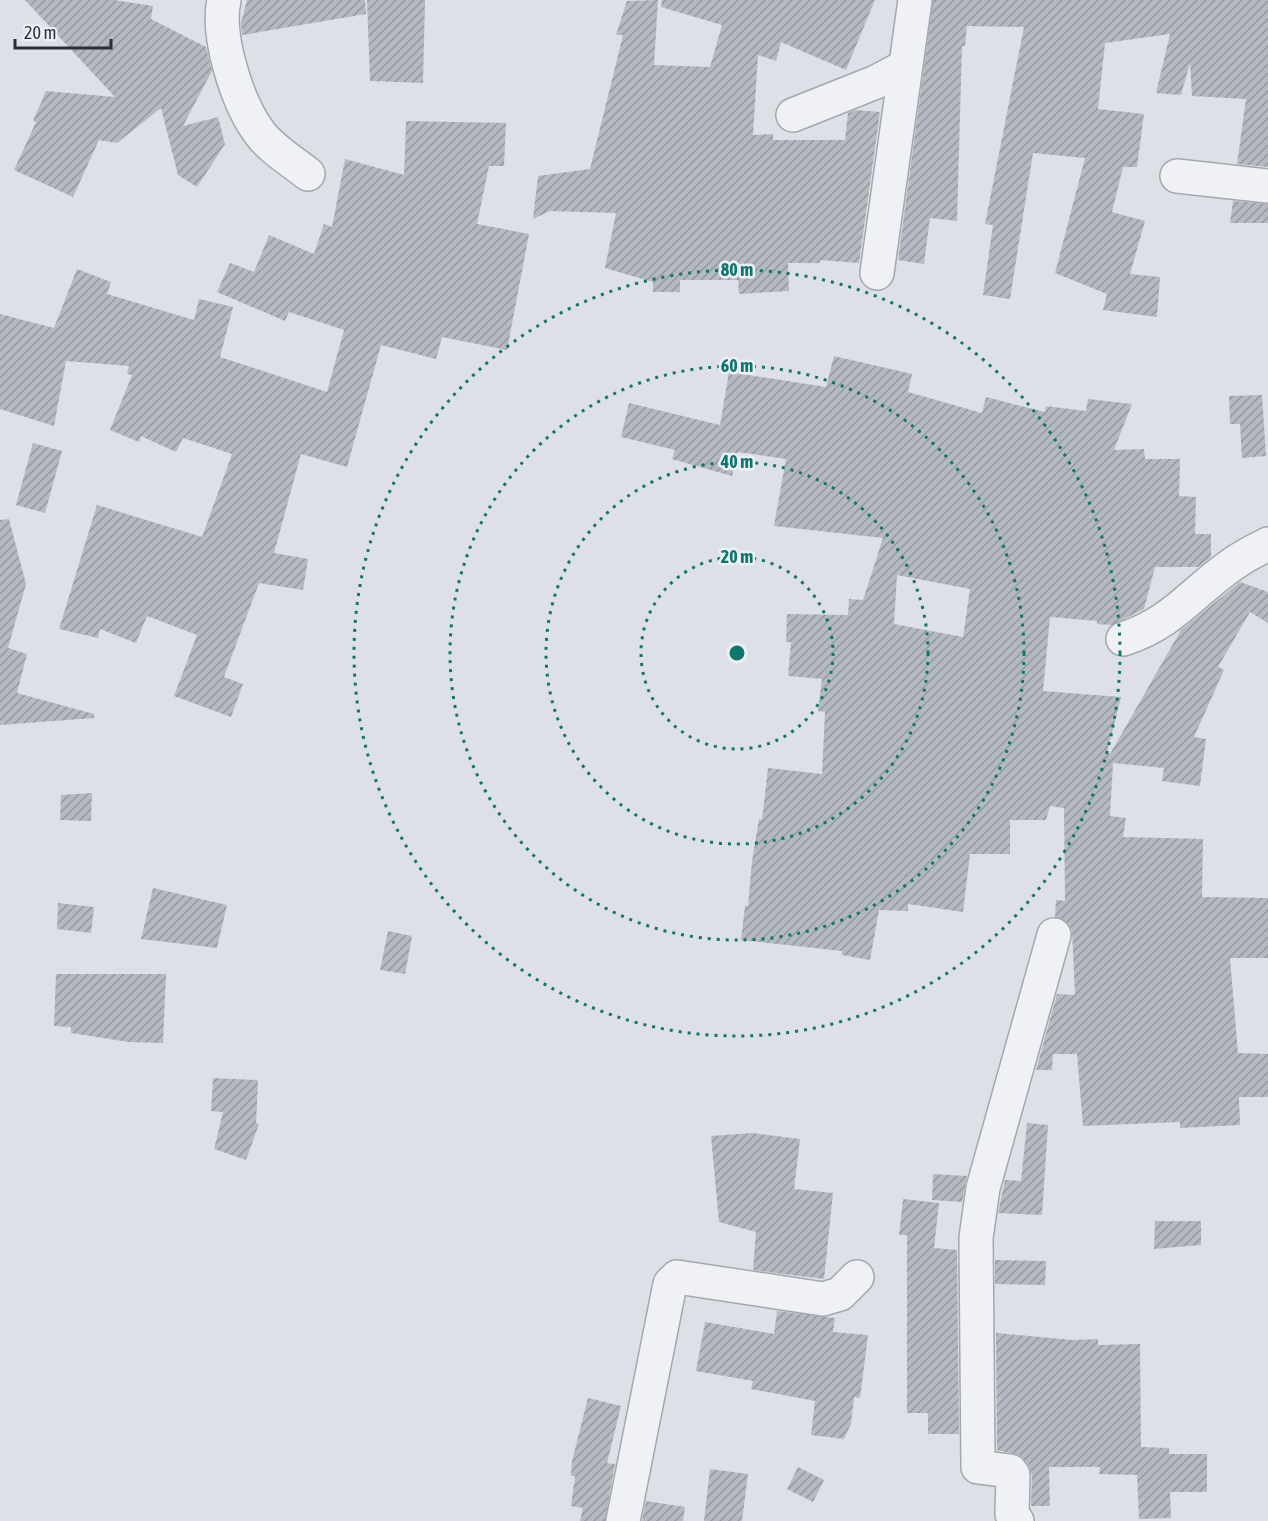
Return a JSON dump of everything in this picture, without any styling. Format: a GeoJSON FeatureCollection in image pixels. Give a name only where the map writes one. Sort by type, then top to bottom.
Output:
{"type":"FeatureCollection","features":[{"type":"Feature","properties":{"kind":"street"},"geometry":{"type":"LineString","coordinates":[[224,0],[222,10],[225,45],[238,93],[259,134],[308,174]]}},
{"type":"Feature","properties":{"kind":"street"},"geometry":{"type":"LineString","coordinates":[[877,273],[889,202],[904,67],[915,0]]}},
{"type":"Feature","properties":{"kind":"street"},"geometry":{"type":"LineString","coordinates":[[794,114],[876,82],[904,67]]}},
{"type":"Feature","properties":{"kind":"street"},"geometry":{"type":"LineString","coordinates":[[1177,176],[1268,186]]}},
{"type":"Feature","properties":{"kind":"street"},"geometry":{"type":"LineString","coordinates":[[1123,639],[1146,631],[1171,616],[1238,560],[1268,544]]}},
{"type":"Feature","properties":{"kind":"street"},"geometry":{"type":"LineString","coordinates":[[1017,1521],[1012,1514],[1012,1473],[978,1467],[976,1238],[983,1188],[1054,935]]}},
{"type":"Feature","properties":{"kind":"street"},"geometry":{"type":"LineString","coordinates":[[622,1521],[670,1284],[677,1277],[823,1299],[840,1294],[857,1277]]}},
{"type":"Feature","properties":{"kind":"building"},"geometry":{"type":"Polygon","coordinates":[[[25,0],[114,0],[153,6],[151,19],[206,47],[212,71],[183,126],[218,117],[225,144],[197,187],[178,175],[161,108],[117,143],[99,140],[73,197],[14,170],[36,122],[33,121],[46,91],[115,97],[25,0]]]}},
{"type":"Feature","properties":{"kind":"building"},"geometry":{"type":"Polygon","coordinates":[[[247,0],[365,0],[366,14],[242,35],[241,23],[247,0]]]}},
{"type":"Feature","properties":{"kind":"building"},"geometry":{"type":"Polygon","coordinates":[[[367,0],[425,0],[423,83],[370,81],[367,0]]]}},
{"type":"Feature","properties":{"kind":"building"},"geometry":{"type":"Polygon","coordinates":[[[658,0],[654,65],[710,67],[722,25],[661,7],[662,0],[875,0],[846,70],[781,42],[776,61],[758,55],[753,135],[773,134],[773,140],[845,140],[848,113],[856,110],[880,112],[859,263],[820,260],[820,263],[788,263],[789,291],[739,294],[738,280],[680,280],[680,292],[653,292],[653,282],[605,268],[616,213],[550,211],[533,219],[538,176],[590,169],[623,35],[616,35],[627,1],[658,0]]]}},
{"type":"Feature","properties":{"kind":"building"},"geometry":{"type":"Polygon","coordinates":[[[933,0],[1268,0],[1268,167],[1237,164],[1246,99],[1192,96],[1190,63],[1181,95],[1156,93],[1170,34],[1105,43],[1098,109],[1144,114],[1137,167],[1123,167],[1112,212],[1145,221],[1130,274],[1160,277],[1157,317],[1103,310],[1107,294],[1055,273],[1085,158],[1033,153],[1010,299],[983,295],[993,225],[985,224],[1024,27],[967,26],[965,46],[962,46],[957,221],[930,218],[924,264],[898,260],[933,0]]]}},
{"type":"Feature","properties":{"kind":"building"},"geometry":{"type":"Polygon","coordinates":[[[406,121],[506,123],[504,166],[489,166],[477,224],[529,234],[507,350],[442,337],[436,359],[381,345],[347,467],[301,454],[274,553],[308,559],[303,590],[259,583],[224,677],[243,684],[231,717],[174,696],[197,635],[147,616],[136,643],[100,629],[98,638],[59,629],[97,505],[202,537],[232,454],[183,438],[176,452],[141,436],[139,442],[110,430],[132,375],[127,374],[129,366],[66,361],[54,426],[0,409],[0,314],[54,328],[77,269],[111,282],[107,294],[194,320],[199,299],[233,307],[220,357],[327,392],[344,330],[289,312],[285,321],[217,292],[230,263],[254,272],[269,235],[314,254],[324,224],[332,227],[345,159],[404,175],[406,121]]]}},
{"type":"Feature","properties":{"kind":"building"},"geometry":{"type":"Polygon","coordinates":[[[1233,201],[1268,204],[1268,223],[1230,223],[1233,201]]]}},
{"type":"Feature","properties":{"kind":"building"},"geometry":{"type":"Polygon","coordinates":[[[834,356],[912,374],[908,392],[982,413],[986,397],[1045,412],[1046,406],[1086,411],[1088,399],[1132,404],[1114,450],[1144,449],[1145,459],[1180,459],[1179,496],[1196,497],[1195,534],[1211,534],[1211,557],[1198,567],[1155,567],[1144,609],[1112,625],[1097,624],[1097,621],[1050,617],[1043,691],[1121,697],[1107,752],[1110,754],[1181,630],[1240,582],[1268,592],[1268,623],[1250,612],[1218,667],[1224,670],[1194,737],[1206,739],[1200,786],[1162,781],[1164,768],[1113,763],[1110,816],[1126,818],[1123,837],[1203,839],[1202,897],[1268,898],[1268,958],[1230,958],[1238,1053],[1268,1054],[1268,1097],[1239,1097],[1240,1125],[1180,1128],[1180,1122],[1083,1126],[1077,1054],[1053,1054],[1052,1070],[1036,1070],[1057,994],[1075,995],[1072,930],[1067,922],[1055,917],[1056,900],[1065,901],[1064,808],[1050,806],[1046,820],[1010,820],[1010,854],[970,854],[963,912],[908,904],[908,911],[879,910],[870,960],[842,955],[842,951],[741,940],[745,906],[748,906],[759,819],[762,820],[768,768],[822,774],[825,712],[818,711],[822,679],[788,676],[791,642],[786,642],[787,614],[848,615],[849,599],[863,600],[883,538],[774,526],[786,459],[738,452],[732,476],[672,459],[675,450],[621,437],[629,403],[720,425],[729,372],[826,387],[834,356]],[[897,575],[894,624],[963,637],[970,589],[897,575]]]}},
{"type":"Feature","properties":{"kind":"building"},"geometry":{"type":"Polygon","coordinates":[[[1262,395],[1266,456],[1242,458],[1240,424],[1230,424],[1229,396],[1262,395]]]}},
{"type":"Feature","properties":{"kind":"building"},"geometry":{"type":"Polygon","coordinates":[[[33,443],[62,451],[45,513],[16,505],[33,443]]]}},
{"type":"Feature","properties":{"kind":"building"},"geometry":{"type":"Polygon","coordinates":[[[9,519],[26,584],[8,648],[27,654],[17,693],[94,714],[94,718],[0,725],[0,520],[9,519]]]}},
{"type":"Feature","properties":{"kind":"building"},"geometry":{"type":"Polygon","coordinates":[[[92,793],[91,821],[60,820],[61,795],[92,793]]]}},
{"type":"Feature","properties":{"kind":"building"},"geometry":{"type":"Polygon","coordinates":[[[153,888],[227,905],[217,948],[141,939],[153,888]]]}},
{"type":"Feature","properties":{"kind":"building"},"geometry":{"type":"Polygon","coordinates":[[[58,903],[94,907],[91,933],[57,929],[58,903]]]}},
{"type":"Feature","properties":{"kind":"building"},"geometry":{"type":"Polygon","coordinates":[[[388,931],[412,936],[405,974],[380,970],[388,931]]]}},
{"type":"Feature","properties":{"kind":"building"},"geometry":{"type":"Polygon","coordinates":[[[56,974],[166,974],[163,1043],[129,1042],[71,1033],[71,1027],[54,1026],[56,974]]]}},
{"type":"Feature","properties":{"kind":"building"},"geometry":{"type":"Polygon","coordinates":[[[213,1078],[258,1080],[256,1123],[259,1124],[246,1160],[214,1149],[223,1112],[211,1111],[213,1078]]]}},
{"type":"Feature","properties":{"kind":"building"},"geometry":{"type":"Polygon","coordinates":[[[1027,1123],[1048,1125],[1042,1215],[998,1213],[1005,1180],[1021,1181],[1027,1123]]]}},
{"type":"Feature","properties":{"kind":"building"},"geometry":{"type":"Polygon","coordinates":[[[753,1133],[800,1139],[794,1189],[833,1193],[824,1279],[753,1270],[756,1232],[719,1222],[711,1136],[753,1133]]]}},
{"type":"Feature","properties":{"kind":"building"},"geometry":{"type":"Polygon","coordinates":[[[933,1174],[967,1176],[962,1202],[932,1200],[933,1174]]]}},
{"type":"Feature","properties":{"kind":"building"},"geometry":{"type":"Polygon","coordinates":[[[903,1199],[939,1203],[934,1248],[957,1250],[959,1434],[928,1434],[928,1413],[907,1413],[907,1235],[899,1235],[903,1199]]]}},
{"type":"Feature","properties":{"kind":"building"},"geometry":{"type":"Polygon","coordinates":[[[1155,1221],[1201,1221],[1201,1245],[1154,1249],[1155,1221]]]}},
{"type":"Feature","properties":{"kind":"building"},"geometry":{"type":"Polygon","coordinates":[[[995,1260],[1046,1261],[1045,1285],[995,1284],[995,1260]]]}},
{"type":"Feature","properties":{"kind":"building"},"geometry":{"type":"Polygon","coordinates":[[[777,1311],[835,1318],[833,1332],[868,1335],[860,1398],[854,1397],[851,1424],[844,1439],[811,1435],[815,1401],[751,1389],[753,1381],[696,1371],[705,1322],[774,1334],[777,1311]]]}},
{"type":"Feature","properties":{"kind":"building"},"geometry":{"type":"Polygon","coordinates":[[[996,1333],[1072,1340],[1098,1339],[1098,1345],[1140,1344],[1141,1447],[1169,1448],[1169,1454],[1207,1454],[1207,1492],[1170,1492],[1171,1518],[1139,1519],[1137,1475],[1099,1474],[1100,1467],[1049,1467],[1050,1506],[1031,1506],[1032,1475],[1028,1464],[1019,1455],[997,1450],[996,1333]]]}},
{"type":"Feature","properties":{"kind":"building"},"geometry":{"type":"Polygon","coordinates":[[[588,1398],[621,1406],[607,1463],[615,1464],[605,1521],[580,1521],[583,1508],[571,1506],[575,1476],[571,1476],[572,1461],[588,1398]]]}},
{"type":"Feature","properties":{"kind":"building"},"geometry":{"type":"Polygon","coordinates":[[[798,1467],[824,1480],[813,1502],[787,1489],[798,1467]]]}},
{"type":"Feature","properties":{"kind":"building"},"geometry":{"type":"Polygon","coordinates":[[[710,1469],[748,1474],[742,1521],[704,1521],[710,1469]]]}},
{"type":"Feature","properties":{"kind":"building"},"geometry":{"type":"Polygon","coordinates":[[[646,1501],[685,1507],[683,1521],[642,1521],[646,1501]]]}}]}
